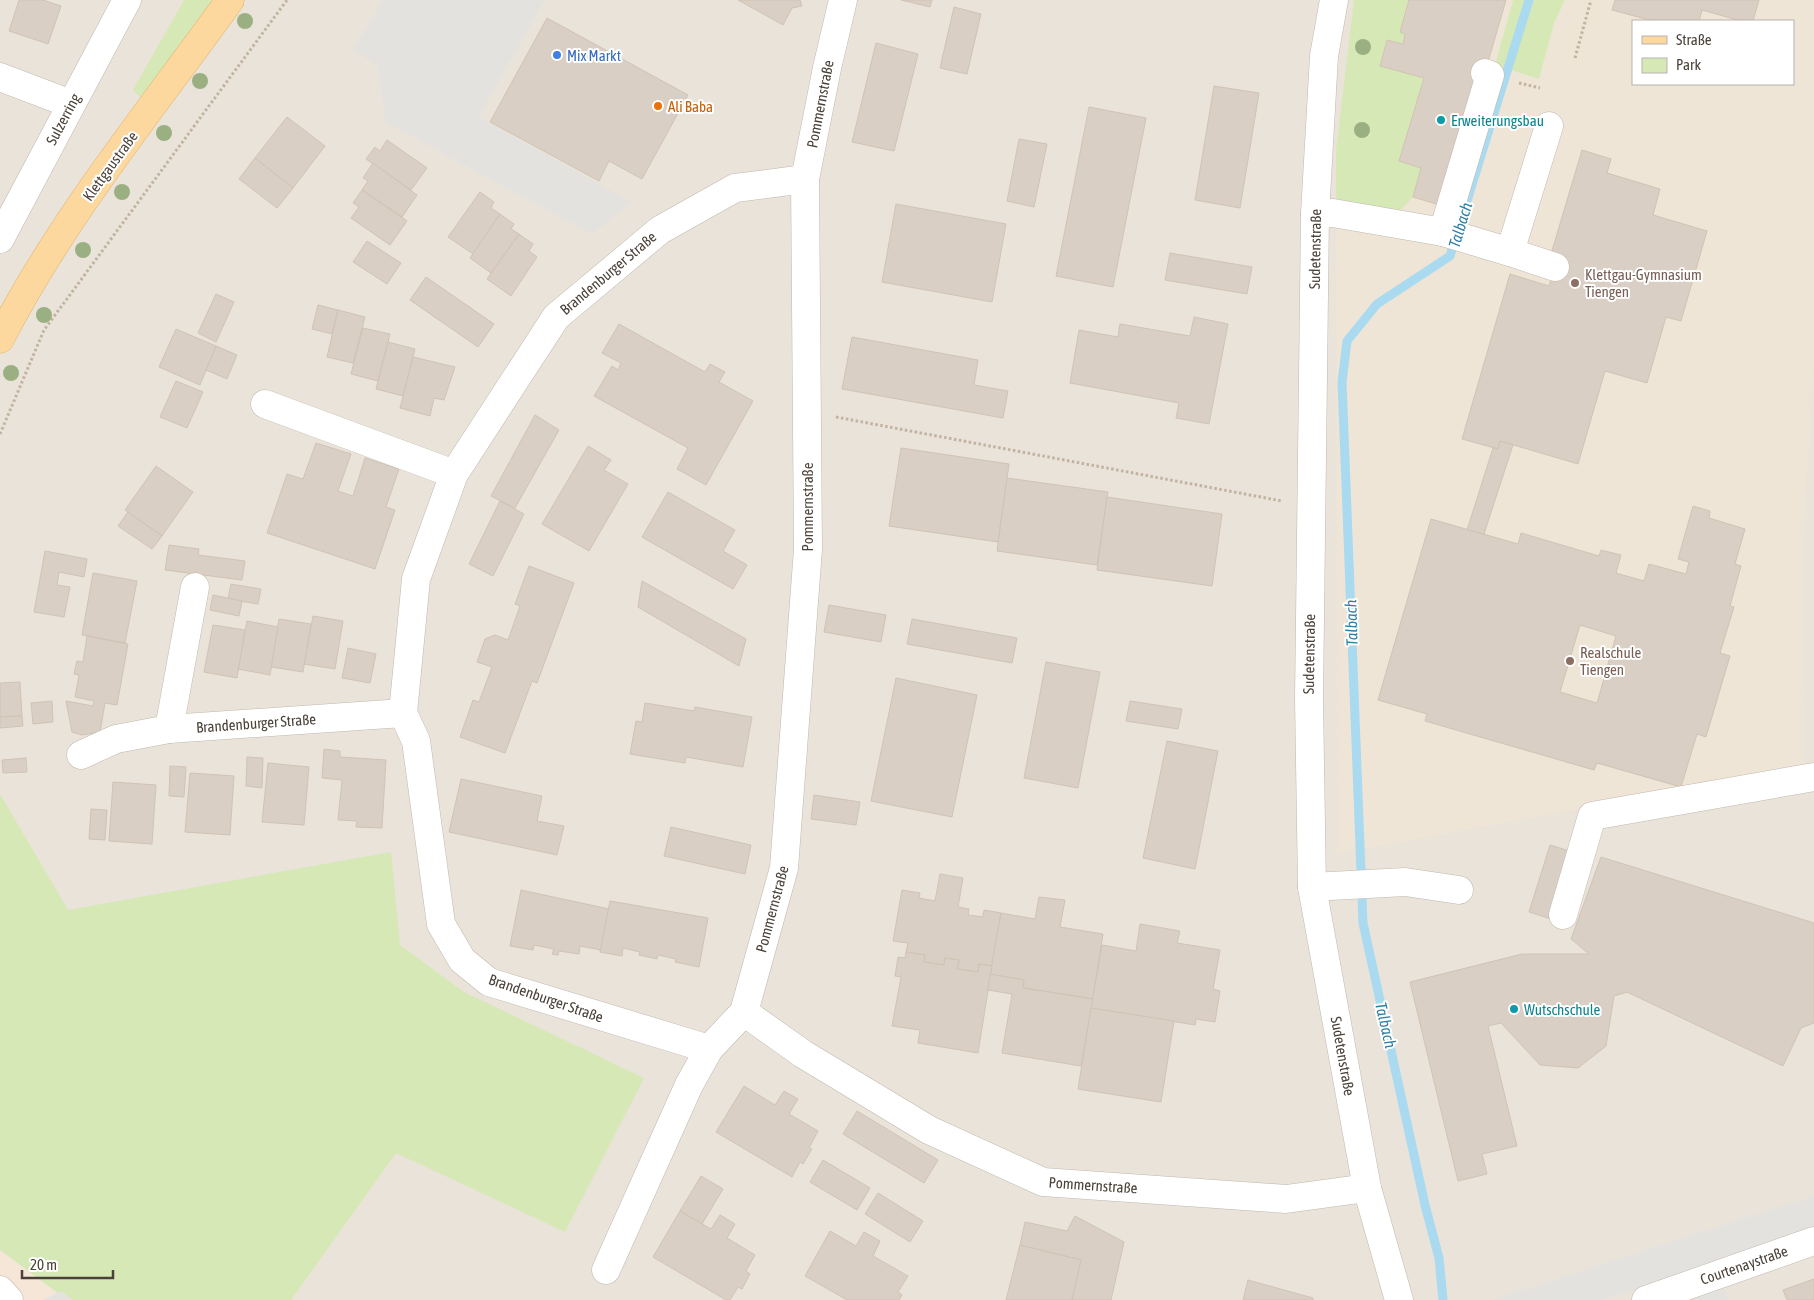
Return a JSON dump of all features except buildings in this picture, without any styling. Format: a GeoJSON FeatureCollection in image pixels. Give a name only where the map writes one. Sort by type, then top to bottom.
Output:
{"type":"FeatureCollection","features":[{"type":"Feature","properties":{"kind":"main road","name":"Klettgaustraße"},"geometry":{"type":"LineString","coordinates":[[0,339],[14,311],[85,201],[230,0]]}},
{"type":"Feature","properties":{"kind":"street","name":"Sulzerring"},"geometry":{"type":"LineString","coordinates":[[0,239],[127,0]]}},
{"type":"Feature","properties":{"kind":"street","name":"Pommernstraße"},"geometry":{"type":"LineString","coordinates":[[606,1270],[689,1085],[709,1050],[744,1012],[784,868],[808,549],[805,179],[827,68],[843,0]]}},
{"type":"Feature","properties":{"kind":"street","name":"Sudetenstraße"},"geometry":{"type":"LineString","coordinates":[[1334,0],[1324,56],[1315,214],[1308,698],[1312,888],[1367,1188],[1399,1300]]}},
{"type":"Feature","properties":{"kind":"street"},"geometry":{"type":"LineString","coordinates":[[1443,232],[1490,75],[1485,73]]}},
{"type":"Feature","properties":{"kind":"street"},"geometry":{"type":"LineString","coordinates":[[0,77],[71,104]]}},
{"type":"Feature","properties":{"kind":"street"},"geometry":{"type":"LineString","coordinates":[[1510,252],[1549,126]]}},
{"type":"Feature","properties":{"kind":"street","name":"Brandenburger Straße"},"geometry":{"type":"LineString","coordinates":[[709,1050],[489,982],[462,960],[441,924],[416,741],[403,712],[416,579],[454,474],[556,317],[660,230],[735,188],[805,179]]}},
{"type":"Feature","properties":{"kind":"street"},"geometry":{"type":"LineString","coordinates":[[1315,214],[1333,213],[1443,232],[1555,267]]}},
{"type":"Feature","properties":{"kind":"street"},"geometry":{"type":"LineString","coordinates":[[265,404],[454,474]]}},
{"type":"Feature","properties":{"kind":"street"},"geometry":{"type":"LineString","coordinates":[[169,729],[195,587]]}},
{"type":"Feature","properties":{"kind":"street","name":"Brandenburger Straße"},"geometry":{"type":"LineString","coordinates":[[81,755],[116,739],[169,729],[403,712]]}},
{"type":"Feature","properties":{"kind":"street"},"geometry":{"type":"LineString","coordinates":[[1563,915],[1592,816],[1814,777]]}},
{"type":"Feature","properties":{"kind":"street"},"geometry":{"type":"LineString","coordinates":[[1312,888],[1405,882],[1459,890]]}},
{"type":"Feature","properties":{"kind":"street","name":"Pommernstraße"},"geometry":{"type":"LineString","coordinates":[[744,1012],[803,1054],[929,1130],[1043,1182],[1286,1199],[1367,1188]]}},
{"type":"Feature","properties":{"kind":"street","name":"Courtenaystraße"},"geometry":{"type":"LineString","coordinates":[[1646,1300],[1814,1241]]}},
{"type":"Feature","properties":{"kind":"street"},"geometry":{"type":"LineString","coordinates":[[0,1290],[9,1300]]}},
{"type":"Feature","properties":{"kind":"path"},"geometry":{"type":"LineString","coordinates":[[0,434],[44,330],[287,0]]}},
{"type":"Feature","properties":{"kind":"path"},"geometry":{"type":"LineString","coordinates":[[1575,58],[1591,0]]}},
{"type":"Feature","properties":{"kind":"path"},"geometry":{"type":"LineString","coordinates":[[807,412],[1310,507]]}},
{"type":"Feature","properties":{"kind":"shaded area"},"geometry":{"type":"Polygon","coordinates":[[[0,0],[1814,0],[1814,1300],[67,1300],[0,1250],[0,0]]]}},
{"type":"Feature","properties":{"kind":"shaded area"},"geometry":{"type":"Polygon","coordinates":[[[383,0],[545,0],[478,117],[632,202],[592,234],[385,122],[378,66],[353,50],[383,0]]]}},
{"type":"Feature","properties":{"kind":"shaded area"},"geometry":{"type":"Polygon","coordinates":[[[1354,0],[1814,0],[1814,366],[1802,555],[1804,767],[1337,854],[1336,151],[1354,0]]]}},
{"type":"Feature","properties":{"kind":"shaded area"},"geometry":{"type":"Polygon","coordinates":[[[1814,1196],[1814,1231],[1602,1300],[1492,1300],[1814,1196]]]}},
{"type":"Feature","properties":{"kind":"shaded area"},"geometry":{"type":"Polygon","coordinates":[[[0,1250],[67,1300],[0,1300],[0,1250]]]}},
{"type":"Feature","properties":{"kind":"shaded area"},"geometry":{"type":"Polygon","coordinates":[[[1723,1286],[1728,1300],[1684,1300],[1723,1286]]]}},
{"type":"Feature","properties":{"kind":"shaded area"},"geometry":{"type":"Polygon","coordinates":[[[61,1291],[73,1300],[43,1300],[61,1291]]]}},
{"type":"Feature","properties":{"kind":"green space"},"geometry":{"type":"Polygon","coordinates":[[[184,0],[217,0],[146,103],[133,90],[184,0]]]}},
{"type":"Feature","properties":{"kind":"green space"},"geometry":{"type":"Polygon","coordinates":[[[1354,0],[1409,0],[1403,44],[1387,40],[1380,65],[1424,78],[1399,161],[1421,168],[1413,197],[1394,217],[1336,200],[1336,151],[1354,0]]]}},
{"type":"Feature","properties":{"kind":"green space"},"geometry":{"type":"Polygon","coordinates":[[[1513,0],[1565,0],[1554,23],[1539,79],[1495,65],[1513,0]]]}},
{"type":"Feature","properties":{"kind":"green space"},"geometry":{"type":"Polygon","coordinates":[[[0,794],[68,910],[391,852],[400,945],[464,992],[644,1078],[565,1232],[396,1153],[291,1300],[67,1300],[0,1250],[0,794]]]}},
{"type":"Feature","properties":{"kind":"waterway","name":"Talbach"},"geometry":{"type":"LineString","coordinates":[[1443,1300],[1439,1258],[1425,1205],[1363,923],[1342,382],[1347,341],[1377,304],[1450,256],[1529,0]]}},
{"type":"Feature","properties":{"kind":"place","name":"Mix Markt"},"geometry":{"type":"Point","coordinates":[557,55]}},
{"type":"Feature","properties":{"kind":"place","name":"Ali Baba"},"geometry":{"type":"Point","coordinates":[658,106]}},
{"type":"Feature","properties":{"kind":"place","name":"Erweiterungsbau"},"geometry":{"type":"Point","coordinates":[1441,120]}},
{"type":"Feature","properties":{"kind":"place","name":"Klettgau-Gymnasium Tiengen"},"geometry":{"type":"Point","coordinates":[1575,283]}},
{"type":"Feature","properties":{"kind":"place","name":"Realschule Tiengen"},"geometry":{"type":"Point","coordinates":[1570,661]}},
{"type":"Feature","properties":{"kind":"place","name":"Wutschschule"},"geometry":{"type":"Point","coordinates":[1514,1009]}}]}
